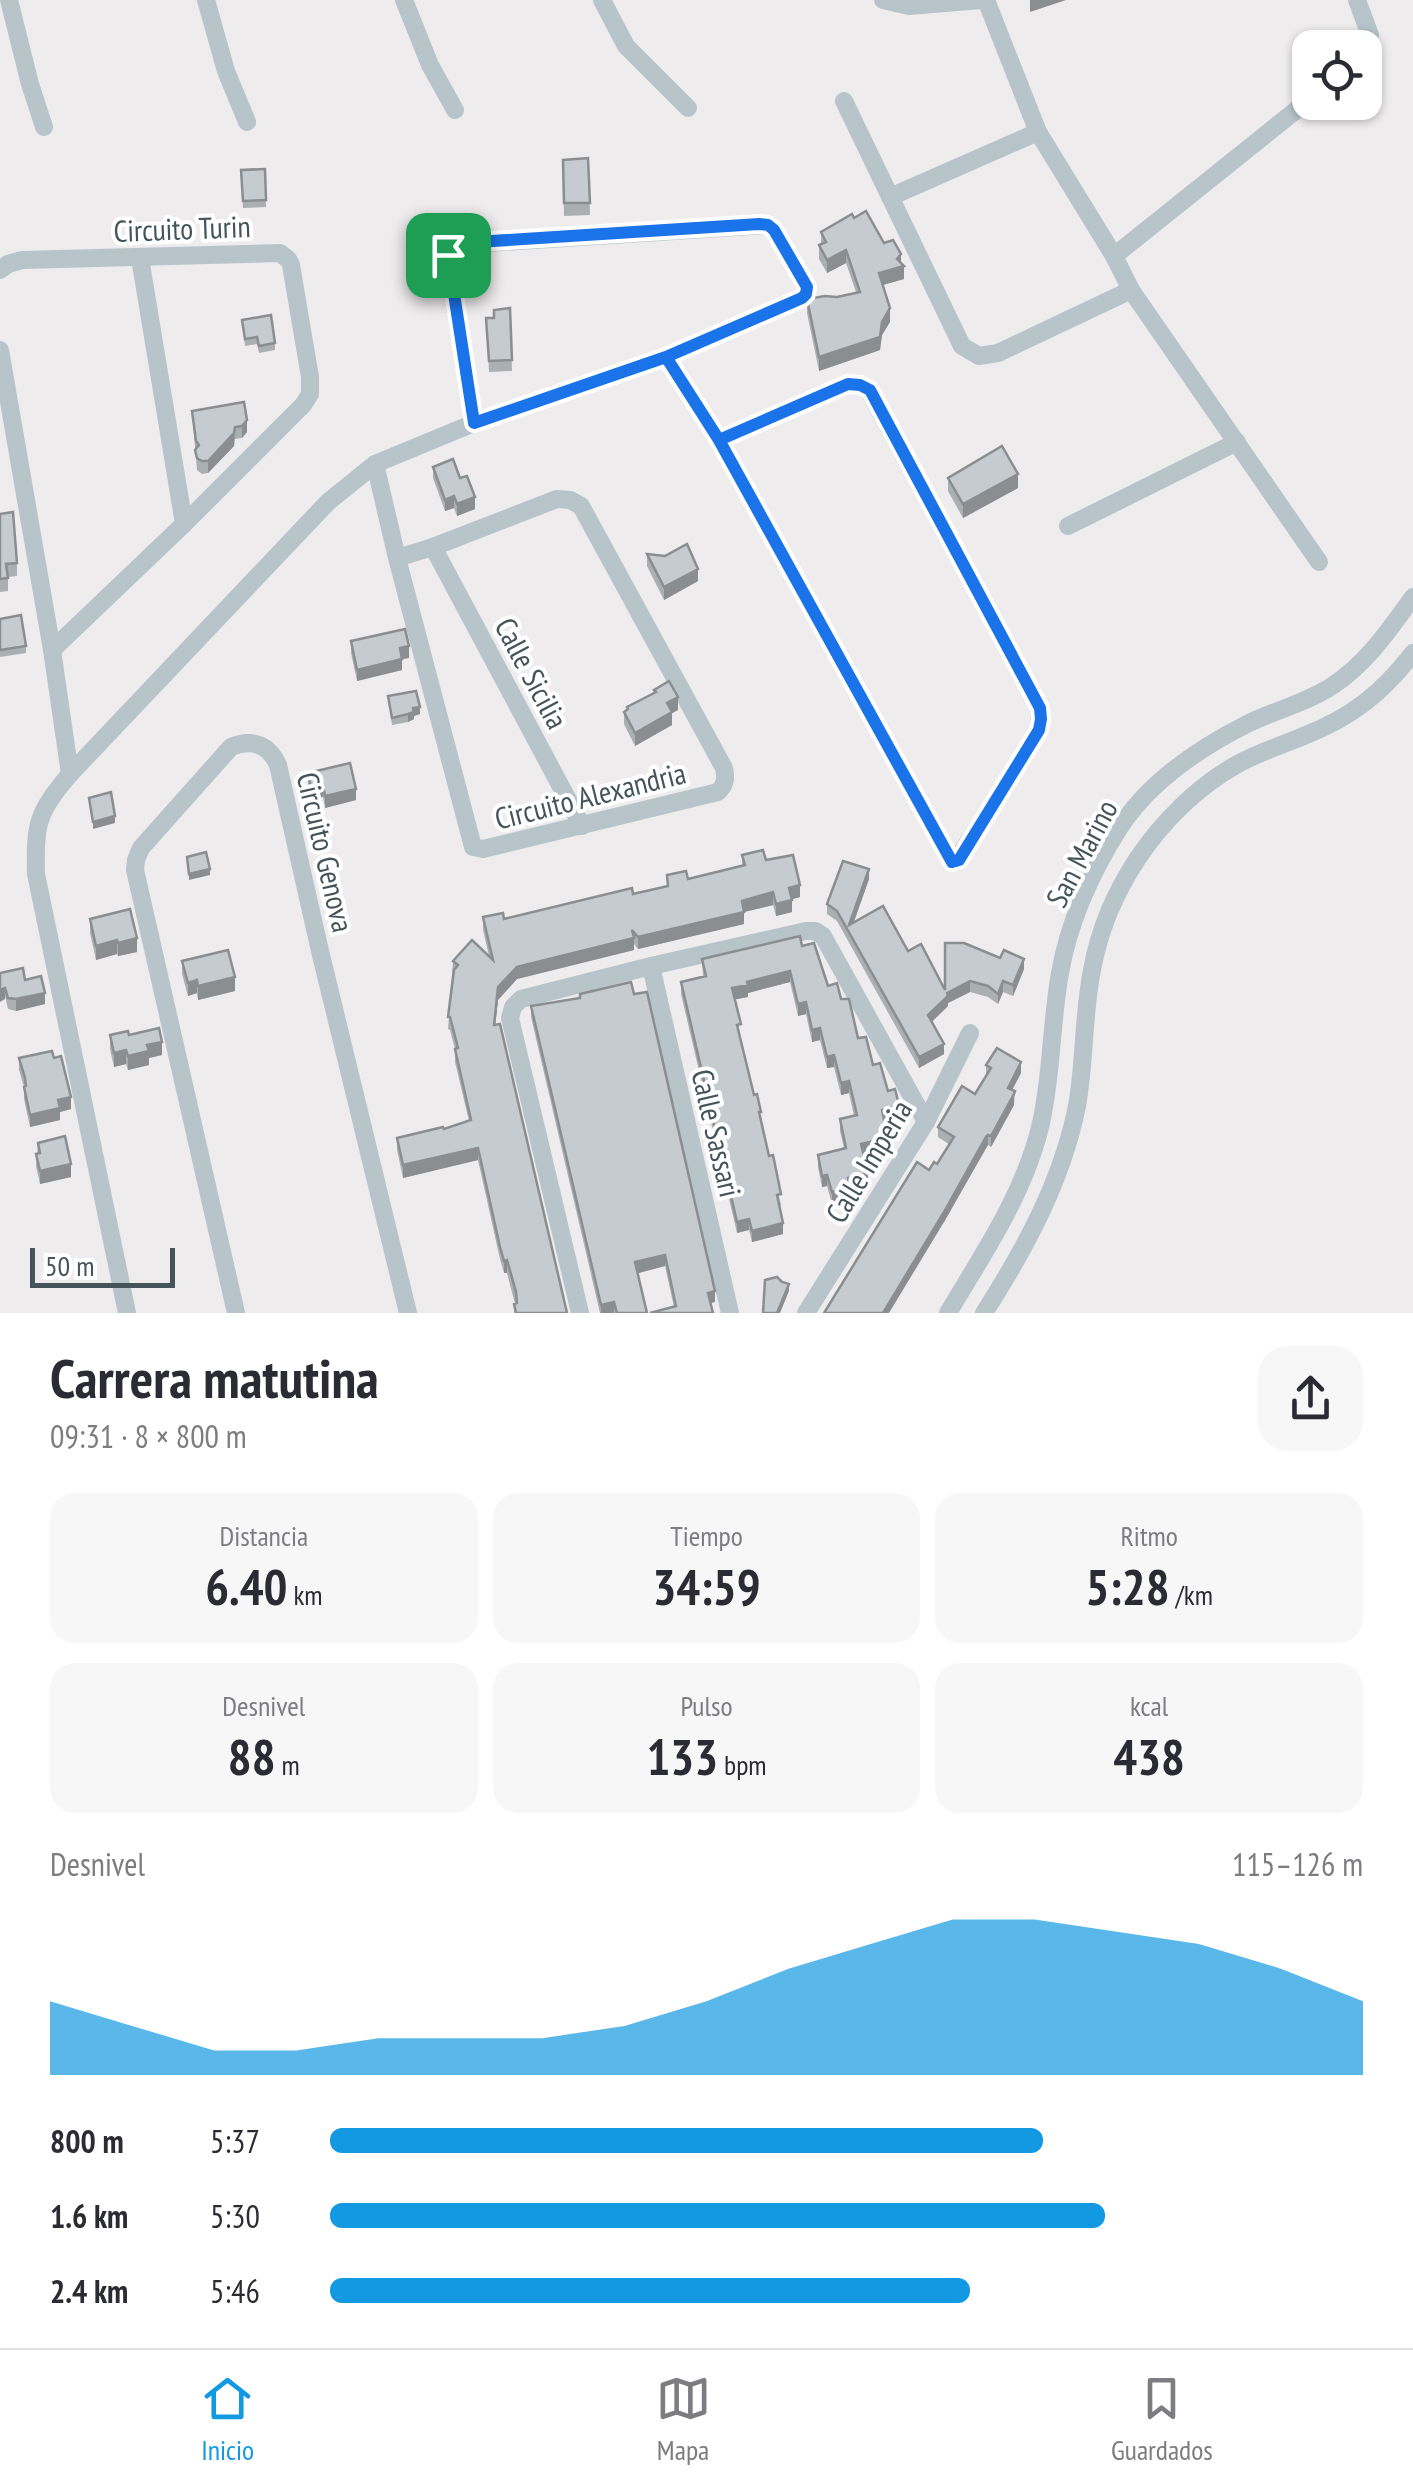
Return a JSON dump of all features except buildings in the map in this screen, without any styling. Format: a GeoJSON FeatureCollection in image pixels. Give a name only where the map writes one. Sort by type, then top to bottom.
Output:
{"type":"FeatureCollection","features":[{"type":"Feature","properties":{"kind":"street"},"geometry":{"type":"LineString","coordinates":[[10,0],[44,128]]}},
{"type":"Feature","properties":{"kind":"street"},"geometry":{"type":"LineString","coordinates":[[206,0],[226,72],[247,122]]}},
{"type":"Feature","properties":{"kind":"street"},"geometry":{"type":"LineString","coordinates":[[404,0],[430,65],[454,110]]}},
{"type":"Feature","properties":{"kind":"street"},"geometry":{"type":"LineString","coordinates":[[602,0],[626,46],[688,108]]}},
{"type":"Feature","properties":{"kind":"street"},"geometry":{"type":"LineString","coordinates":[[883,0],[909,6],[984,0],[1038,132],[1131,290],[1319,562]]}},
{"type":"Feature","properties":{"kind":"street"},"geometry":{"type":"LineString","coordinates":[[1357,0],[1365,30]]}},
{"type":"Feature","properties":{"kind":"street"},"geometry":{"type":"LineString","coordinates":[[844,102],[962,346],[979,356],[998,352],[1131,290]]}},
{"type":"Feature","properties":{"kind":"street"},"geometry":{"type":"LineString","coordinates":[[1114,256],[1292,113]]}},
{"type":"Feature","properties":{"kind":"street"},"geometry":{"type":"LineString","coordinates":[[890,197],[1038,132]]}},
{"type":"Feature","properties":{"kind":"street"},"geometry":{"type":"LineString","coordinates":[[128,1313],[36,874],[35,833],[47,802],[328,502],[375,464],[474,423],[666,357],[802,298],[807,287],[768,225],[461,243],[451,249],[448,264],[474,423]]}},
{"type":"Feature","properties":{"kind":"street","name":"Circuito Turin"},"geometry":{"type":"LineString","coordinates":[[0,270],[22,260],[269,252],[285,255],[291,265],[310,394],[304,405],[184,524]]}},
{"type":"Feature","properties":{"kind":"street"},"geometry":{"type":"LineString","coordinates":[[52,650],[184,524],[140,258]]}},
{"type":"Feature","properties":{"kind":"street"},"geometry":{"type":"LineString","coordinates":[[0,350],[70,774]]}},
{"type":"Feature","properties":{"kind":"street"},"geometry":{"type":"LineString","coordinates":[[666,357],[719,440],[952,862],[956,862],[1039,730],[1040,708],[870,390],[848,384],[719,440]]}},
{"type":"Feature","properties":{"kind":"street"},"geometry":{"type":"LineString","coordinates":[[1068,526],[1237,442]]}},
{"type":"Feature","properties":{"kind":"street","name":"Circuito Alexandria"},"geometry":{"type":"LineString","coordinates":[[375,464],[473,847],[483,850],[582,826],[718,792],[724,786],[724,768],[581,506],[570,500],[557,500],[434,547]]}},
{"type":"Feature","properties":{"kind":"street"},"geometry":{"type":"LineString","coordinates":[[397,558],[434,547]]}},
{"type":"Feature","properties":{"kind":"street","name":"Calle Sicilia"},"geometry":{"type":"LineString","coordinates":[[434,547],[582,826]]}},
{"type":"Feature","properties":{"kind":"street","name":"San Marino"},"geometry":{"type":"LineString","coordinates":[[948,1313],[1012,1204],[1031,1157],[1041,1124],[1067,940],[1083,897],[1121,826],[1164,778],[1207,746],[1251,722],[1306,700],[1352,671],[1379,644],[1413,597]]}},
{"type":"Feature","properties":{"kind":"street","name":"San Marino"},"geometry":{"type":"LineString","coordinates":[[984,1313],[1056,1181],[1077,1106],[1091,972],[1098,943],[1120,888],[1139,857],[1193,796],[1234,766],[1355,710],[1391,681],[1413,653]]}},
{"type":"Feature","properties":{"kind":"street","name":"Circuito Genova"},"geometry":{"type":"LineString","coordinates":[[236,1313],[135,870],[141,848],[232,747],[243,742],[265,747],[278,765],[408,1313]]}},
{"type":"Feature","properties":{"kind":"street"},"geometry":{"type":"LineString","coordinates":[[580,1313],[510,1018],[513,1007],[521,1000],[815,930],[823,936],[926,1122]]}},
{"type":"Feature","properties":{"kind":"street","name":"Calle Sassari"},"geometry":{"type":"LineString","coordinates":[[651,966],[730,1313]]}},
{"type":"Feature","properties":{"kind":"street","name":"Calle Imperia"},"geometry":{"type":"LineString","coordinates":[[806,1313],[926,1122],[970,1033]]}},
{"type":"Feature","properties":{"kind":"route"},"geometry":{"type":"LineString","coordinates":[[448,255],[461,243],[759,224],[774,230],[807,287],[806,294],[666,357],[719,440],[848,384],[870,390],[1040,708],[1039,730],[959,860],[952,862],[719,440],[666,357],[474,423],[448,255]]}}]}
